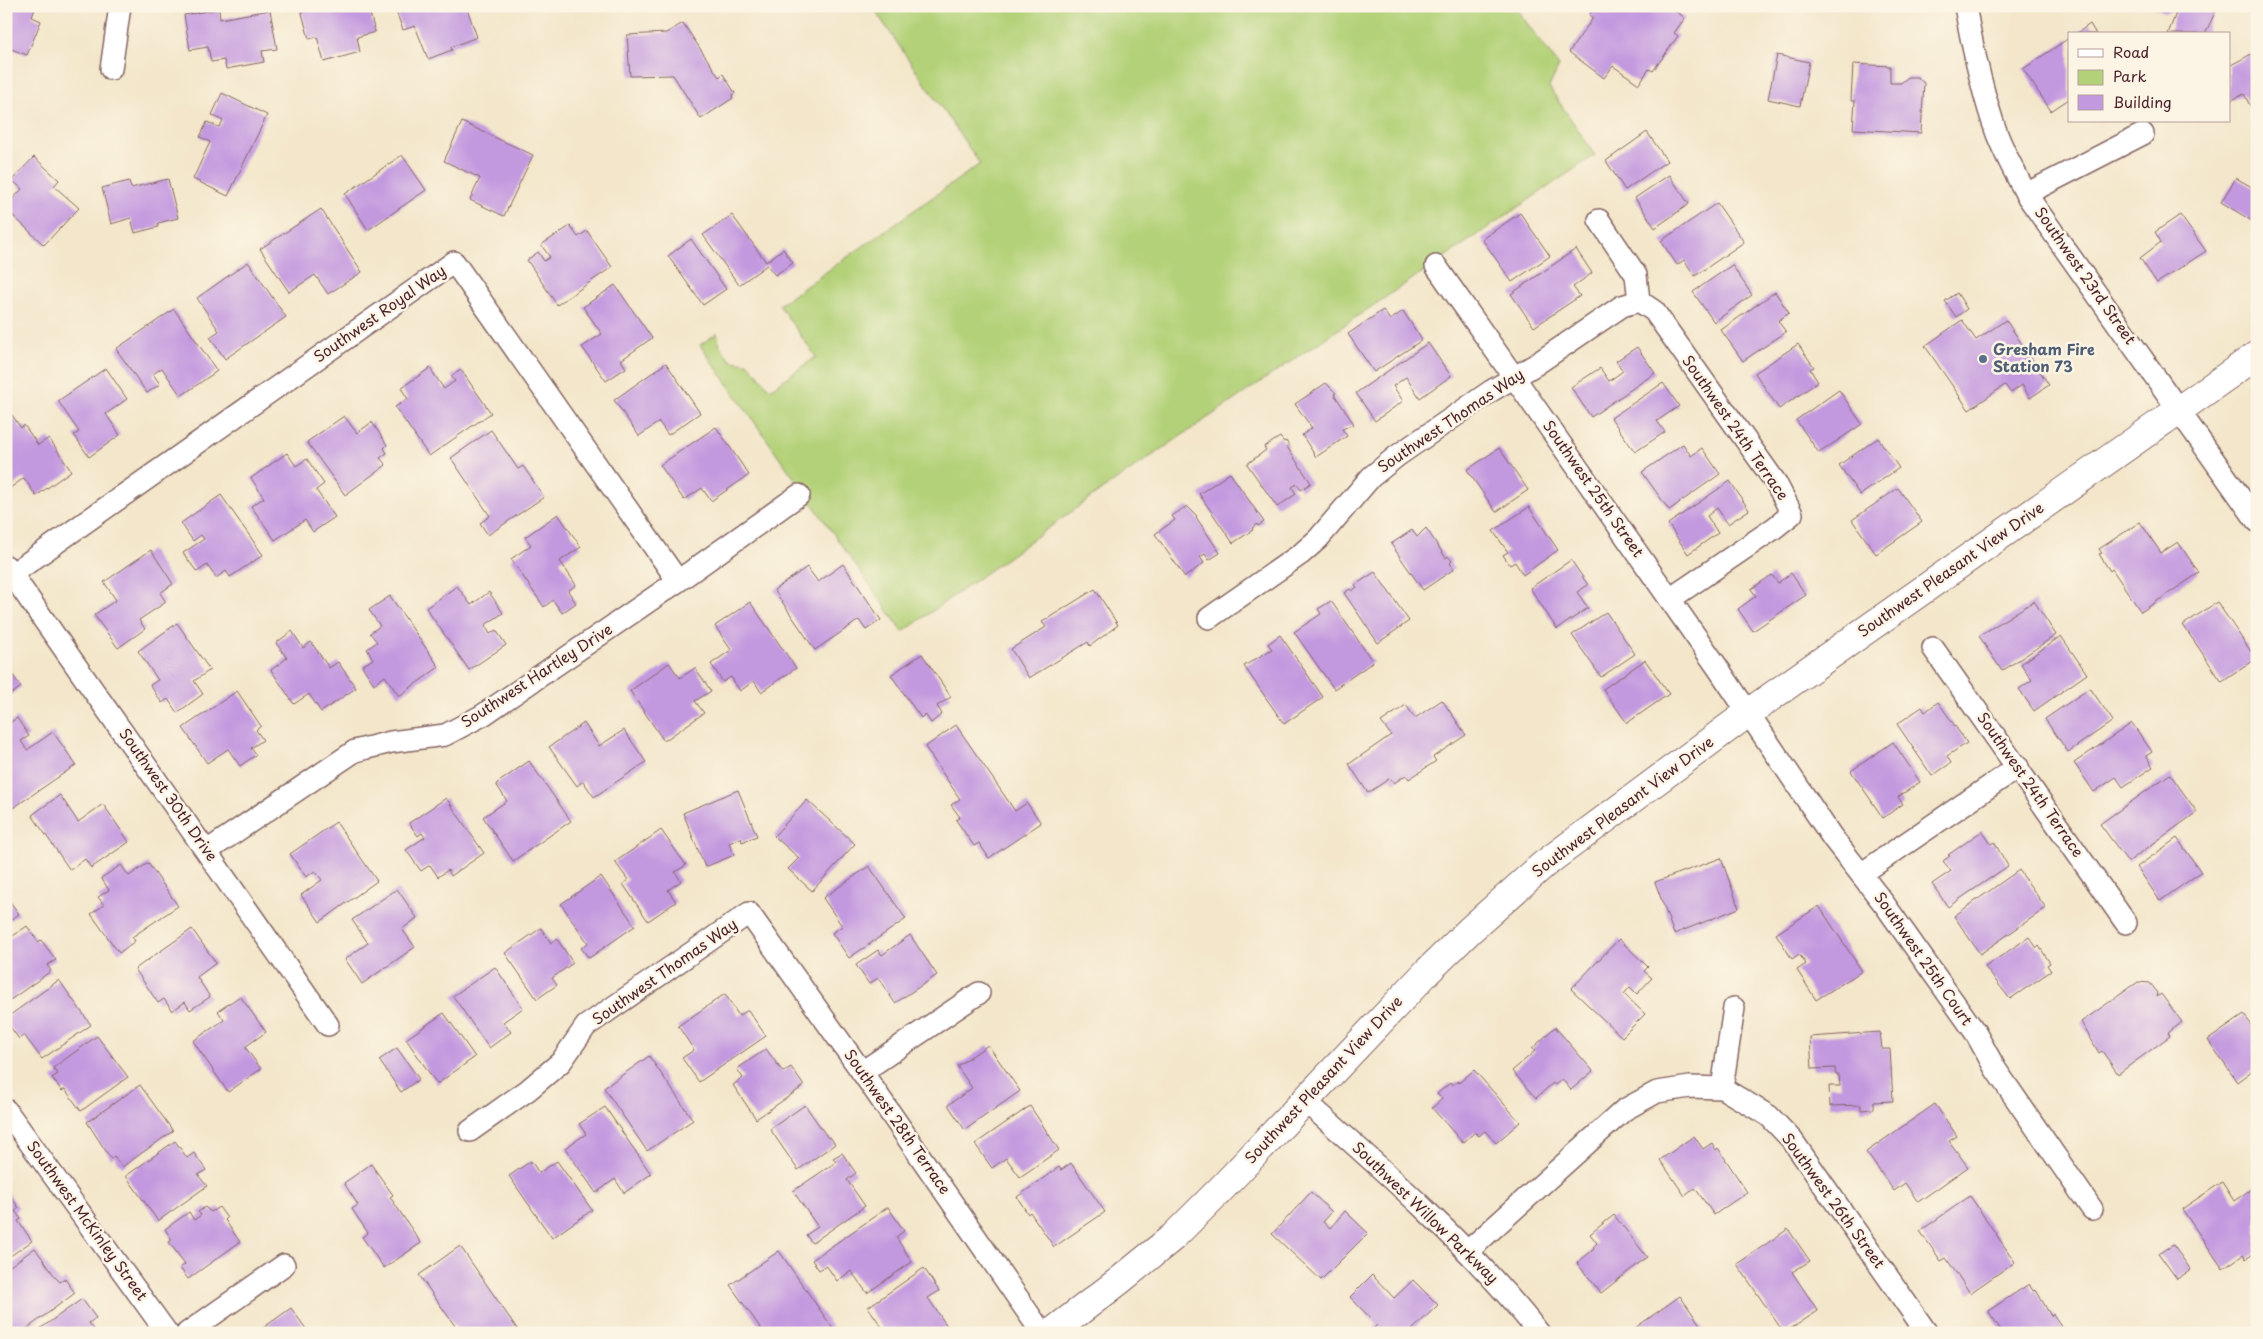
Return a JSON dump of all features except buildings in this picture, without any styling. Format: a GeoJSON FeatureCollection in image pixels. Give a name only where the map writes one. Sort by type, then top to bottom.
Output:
{"type":"FeatureCollection","features":[{"type":"Feature","properties":{"kind":"main road","name":"Southwest Pleasant View Drive"},"geometry":{"type":"LineString","coordinates":[[1050,1333],[1119,1281],[1173,1236],[1224,1186],[1427,972],[1507,896],[1583,834],[1748,714],[2257,355]]}},
{"type":"Feature","properties":{"kind":"street"},"geometry":{"type":"LineString","coordinates":[[110,69],[120,6]]}},
{"type":"Feature","properties":{"kind":"street","name":"Southwest 23rd Street"},"geometry":{"type":"LineString","coordinates":[[1965,6],[1975,61],[1986,102],[1998,135],[2026,194],[2257,522]]}},
{"type":"Feature","properties":{"kind":"street"},"geometry":{"type":"LineString","coordinates":[[2026,194],[2143,134]]}},
{"type":"Feature","properties":{"kind":"street"},"geometry":{"type":"LineString","coordinates":[[1599,220],[1636,275],[1639,301]]}},
{"type":"Feature","properties":{"kind":"street","name":"Southwest Royal Way"},"geometry":{"type":"LineString","coordinates":[[9,570],[454,262],[678,581]]}},
{"type":"Feature","properties":{"kind":"street","name":"Southwest 25th Street"},"geometry":{"type":"LineString","coordinates":[[1436,266],[1670,599],[1748,714]]}},
{"type":"Feature","properties":{"kind":"street","name":"Southwest Thomas Way"},"geometry":{"type":"LineString","coordinates":[[1209,618],[1312,544],[1333,524],[1371,477],[1384,466],[1491,391],[1622,306],[1639,301]]}},
{"type":"Feature","properties":{"kind":"street","name":"Southwest 24th Terrace"},"geometry":{"type":"LineString","coordinates":[[1639,301],[1654,311],[1776,483],[1792,514],[1670,599]]}},
{"type":"Feature","properties":{"kind":"street","name":"Southwest Hartley Drive"},"geometry":{"type":"LineString","coordinates":[[207,851],[356,751],[391,742],[445,735],[483,715],[678,581],[799,494]]}},
{"type":"Feature","properties":{"kind":"street","name":"Southwest 30th Drive"},"geometry":{"type":"LineString","coordinates":[[9,570],[328,1025]]}},
{"type":"Feature","properties":{"kind":"street","name":"Southwest 24th Terrace"},"geometry":{"type":"LineString","coordinates":[[1933,648],[2126,923]]}},
{"type":"Feature","properties":{"kind":"street","name":"Southwest 25th Court"},"geometry":{"type":"LineString","coordinates":[[1748,714],[1832,836],[1975,1032],[1996,1070],[2092,1209]]}},
{"type":"Feature","properties":{"kind":"street"},"geometry":{"type":"LineString","coordinates":[[1861,874],[2018,767]]}},
{"type":"Feature","properties":{"kind":"street","name":"Southwest Thomas Way"},"geometry":{"type":"LineString","coordinates":[[470,1131],[528,1090],[561,1062],[586,1026],[750,913]]}},
{"type":"Feature","properties":{"kind":"street","name":"Southwest 28th Terrace"},"geometry":{"type":"LineString","coordinates":[[750,913],[1042,1333]]}},
{"type":"Feature","properties":{"kind":"street"},"geometry":{"type":"LineString","coordinates":[[862,1072],[979,993]]}},
{"type":"Feature","properties":{"kind":"street"},"geometry":{"type":"LineString","coordinates":[[1468,1251],[1624,1110],[1657,1092],[1690,1086],[1722,1088],[1734,1008]]}},
{"type":"Feature","properties":{"kind":"street","name":"Southwest 26th Street"},"geometry":{"type":"LineString","coordinates":[[1722,1088],[1769,1116],[1792,1140],[1927,1333]]}},
{"type":"Feature","properties":{"kind":"street","name":"Southwest Willow Parkway"},"geometry":{"type":"LineString","coordinates":[[1304,1100],[1421,1205],[1468,1251],[1513,1300],[1539,1333]]}},
{"type":"Feature","properties":{"kind":"street","name":"Southwest McKinley Street"},"geometry":{"type":"LineString","coordinates":[[6,1110],[167,1333]]}},
{"type":"Feature","properties":{"kind":"street"},"geometry":{"type":"LineString","coordinates":[[187,1333],[284,1265]]}},
{"type":"Feature","properties":{"kind":"green space"},"geometry":{"type":"Polygon","coordinates":[[[872,6],[1514,6],[1559,66],[1549,87],[1595,155],[1106,487],[903,632],[700,345],[717,333],[720,346],[731,361],[748,363],[770,389],[816,357],[779,305],[980,164],[872,6]]]}},
{"type":"Feature","properties":{"kind":"place","name":"Gresham Fire Station 73"},"geometry":{"type":"Point","coordinates":[1983,359]}}]}
